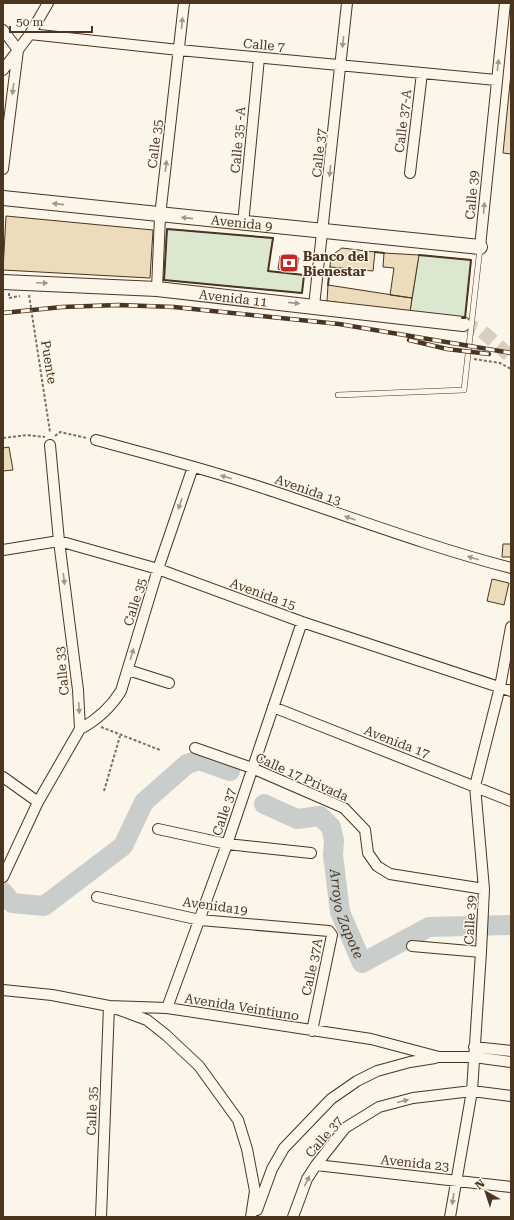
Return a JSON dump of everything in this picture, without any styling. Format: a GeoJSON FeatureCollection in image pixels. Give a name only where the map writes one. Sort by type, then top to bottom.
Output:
{"type":"FeatureCollection","features":[{"type":"Feature","properties":{"kind":"main road","name":"Avenida 9"},"geometry":{"type":"LineString","coordinates":[[3,198],[160,216],[480,247]]}},
{"type":"Feature","properties":{"kind":"main road","name":"Avenida 11"},"geometry":{"type":"LineString","coordinates":[[3,282],[157,289],[462,324]]}},
{"type":"Feature","properties":{"kind":"street"},"geometry":{"type":"LineString","coordinates":[[3,70],[30,34],[48,3]]}},
{"type":"Feature","properties":{"kind":"street","name":"Calle 35"},"geometry":{"type":"LineString","coordinates":[[157,289],[160,216],[184,3]]}},
{"type":"Feature","properties":{"kind":"street","name":"Calle 37"},"geometry":{"type":"LineString","coordinates":[[314,306],[324,231],[347,3]]}},
{"type":"Feature","properties":{"kind":"street","name":"Calle 39"},"geometry":{"type":"LineString","coordinates":[[480,247],[505,3]]}},
{"type":"Feature","properties":{"kind":"street"},"geometry":{"type":"LineString","coordinates":[[3,30],[18,50],[3,169]]}},
{"type":"Feature","properties":{"kind":"street","name":"Calle 7"},"geometry":{"type":"LineString","coordinates":[[30,34],[259,58],[341,64],[496,80]]}},
{"type":"Feature","properties":{"kind":"street","name":"Calle 35 -A"},"geometry":{"type":"LineString","coordinates":[[243,224],[259,58]]}},
{"type":"Feature","properties":{"kind":"street","name":"Calle 37-A"},"geometry":{"type":"LineString","coordinates":[[410,173],[422,73]]}},
{"type":"Feature","properties":{"kind":"street","name":"Avenida 13"},"geometry":{"type":"LineString","coordinates":[[96,440],[259,487],[483,561],[511,568]]}},
{"type":"Feature","properties":{"kind":"street","name":"Calle 33"},"geometry":{"type":"LineString","coordinates":[[50,445],[59,541],[78,690],[80,729]]}},
{"type":"Feature","properties":{"kind":"street","name":"Calle 35"},"geometry":{"type":"LineString","coordinates":[[80,729],[92,723],[114,701],[121,691],[158,569],[193,467]]}},
{"type":"Feature","properties":{"kind":"street","name":"Avenida 15"},"geometry":{"type":"LineString","coordinates":[[3,550],[59,541],[158,569],[302,622],[511,691]]}},
{"type":"Feature","properties":{"kind":"street","name":"Calle 37"},"geometry":{"type":"LineString","coordinates":[[167,1008],[227,844],[302,622]]}},
{"type":"Feature","properties":{"kind":"street","name":"Calle 39"},"geometry":{"type":"LineString","coordinates":[[450,1217],[472,1091],[483,919],[484,889],[475,786],[500,687],[511,627]]}},
{"type":"Feature","properties":{"kind":"street"},"geometry":{"type":"LineString","coordinates":[[128,670],[169,683]]}},
{"type":"Feature","properties":{"kind":"street","name":"Avenida 17"},"geometry":{"type":"LineString","coordinates":[[273,707],[511,801]]}},
{"type":"Feature","properties":{"kind":"street"},"geometry":{"type":"LineString","coordinates":[[3,877],[38,802],[80,729]]}},
{"type":"Feature","properties":{"kind":"street","name":"Calle 17 Privada"},"geometry":{"type":"LineString","coordinates":[[195,748],[252,768],[344,808],[365,830],[368,852],[377,866],[390,874],[484,889]]}},
{"type":"Feature","properties":{"kind":"street"},"geometry":{"type":"LineString","coordinates":[[3,777],[38,802]]}},
{"type":"Feature","properties":{"kind":"street"},"geometry":{"type":"LineString","coordinates":[[158,829],[227,844],[311,853]]}},
{"type":"Feature","properties":{"kind":"street","name":"Avenida19"},"geometry":{"type":"LineString","coordinates":[[97,897],[200,920],[331,932]]}},
{"type":"Feature","properties":{"kind":"street","name":"Calle 37A"},"geometry":{"type":"LineString","coordinates":[[312,1031],[332,935],[331,932]]}},
{"type":"Feature","properties":{"kind":"street"},"geometry":{"type":"LineString","coordinates":[[412,946],[481,952]]}},
{"type":"Feature","properties":{"kind":"street","name":"Avenida Veintiuno"},"geometry":{"type":"LineString","coordinates":[[3,990],[52,995],[109,1006],[167,1008],[312,1031],[372,1038],[439,1057],[474,1052]]}},
{"type":"Feature","properties":{"kind":"street"},"geometry":{"type":"LineString","coordinates":[[109,1006],[147,1020],[166,1035],[199,1066],[238,1120],[247,1149],[255,1191],[251,1217]]}},
{"type":"Feature","properties":{"kind":"street","name":"Calle 35"},"geometry":{"type":"LineString","coordinates":[[101,1217],[109,1006]]}},
{"type":"Feature","properties":{"kind":"street"},"geometry":{"type":"LineString","coordinates":[[474,1052],[511,1051]]}},
{"type":"Feature","properties":{"kind":"street"},"geometry":{"type":"LineString","coordinates":[[474,1052],[511,1062]]}},
{"type":"Feature","properties":{"kind":"street"},"geometry":{"type":"LineString","coordinates":[[254,1217],[272,1169],[284,1148],[331,1099],[357,1081],[377,1071],[410,1062],[439,1057]]}},
{"type":"Feature","properties":{"kind":"street"},"geometry":{"type":"LineString","coordinates":[[472,1091],[511,1096]]}},
{"type":"Feature","properties":{"kind":"street","name":"Calle 37"},"geometry":{"type":"LineString","coordinates":[[293,1217],[307,1179],[316,1165],[346,1128],[379,1107],[413,1098],[472,1091]]}},
{"type":"Feature","properties":{"kind":"street","name":"Avenida 23"},"geometry":{"type":"LineString","coordinates":[[316,1165],[511,1186]]}},
{"type":"Feature","properties":{"kind":"lane","name":"Calle 39"},"geometry":{"type":"LineString","coordinates":[[338,395],[464,390],[480,247]]}},
{"type":"Feature","properties":{"kind":"path","name":"Puente"},"geometry":{"type":"LineString","coordinates":[[29,295],[50,432]]}},
{"type":"Feature","properties":{"kind":"path"},"geometry":{"type":"LineString","coordinates":[[468,358],[500,363],[511,369]]}},
{"type":"Feature","properties":{"kind":"path"},"geometry":{"type":"LineString","coordinates":[[50,445],[60,432],[96,440]]}},
{"type":"Feature","properties":{"kind":"path"},"geometry":{"type":"LineString","coordinates":[[3,438],[27,435],[44,435]]}},
{"type":"Feature","properties":{"kind":"path"},"geometry":{"type":"LineString","coordinates":[[92,723],[120,736],[160,750]]}},
{"type":"Feature","properties":{"kind":"path"},"geometry":{"type":"LineString","coordinates":[[104,790],[120,736]]}},
{"type":"Feature","properties":{"kind":"green space"},"geometry":{"type":"Polygon","coordinates":[[[167,229],[273,238],[268,271],[304,275],[302,293],[164,280],[167,229]]]}},
{"type":"Feature","properties":{"kind":"green space"},"geometry":{"type":"Polygon","coordinates":[[[419,255],[471,260],[465,318],[410,312],[419,255]]]}},
{"type":"Feature","properties":{"kind":"building"},"geometry":{"type":"Polygon","coordinates":[[[511,73],[511,154],[503,153],[511,73]]]}},
{"type":"Feature","properties":{"kind":"building"},"geometry":{"type":"Polygon","coordinates":[[[6,216],[153,230],[150,278],[3,270],[6,216]]]}},
{"type":"Feature","properties":{"kind":"building"},"geometry":{"type":"Polygon","coordinates":[[[342,248],[375,252],[373,271],[330,267],[331,256],[342,248]]]}},
{"type":"Feature","properties":{"kind":"building"},"geometry":{"type":"Polygon","coordinates":[[[384,253],[419,255],[412,298],[390,295],[394,268],[383,267],[384,253]]]}},
{"type":"Feature","properties":{"kind":"building","name":"Banco del Bienestar"},"geometry":{"type":"Polygon","coordinates":[[[280,256],[299,258],[297,268],[286,267],[286,271],[278,269],[280,256]]]}},
{"type":"Feature","properties":{"kind":"building"},"geometry":{"type":"Polygon","coordinates":[[[328,285],[412,298],[410,312],[327,301],[328,285]]]}},
{"type":"Feature","properties":{"kind":"building"},"geometry":{"type":"Polygon","coordinates":[[[9,447],[13,470],[3,471],[3,448],[9,447]]]}},
{"type":"Feature","properties":{"kind":"building"},"geometry":{"type":"Polygon","coordinates":[[[503,544],[511,544],[511,557],[502,557],[503,544]]]}},
{"type":"Feature","properties":{"kind":"building"},"geometry":{"type":"Polygon","coordinates":[[[492,579],[509,583],[504,605],[487,601],[492,579]]]}},
{"type":"Feature","properties":{"kind":"waterway","name":"Arroyo Zapote"},"geometry":{"type":"LineString","coordinates":[[3,892],[12,903],[44,906],[123,846],[144,802],[187,764],[199,760],[230,771]]}},
{"type":"Feature","properties":{"kind":"waterway","name":"Arroyo Zapote"},"geometry":{"type":"LineString","coordinates":[[264,804],[297,819],[320,816],[331,827],[334,840],[333,855],[340,912],[362,963],[429,927],[511,925]]}},
{"type":"Feature","properties":{"kind":"tunnel"},"geometry":{"type":"LineString","coordinates":[[463,324],[482,331],[511,357]]}},
{"type":"Feature","properties":{"kind":"railway"},"geometry":{"type":"LineString","coordinates":[[3,313],[62,307],[118,305],[174,307],[339,324],[511,353]]}},
{"type":"Feature","properties":{"kind":"railway"},"geometry":{"type":"LineString","coordinates":[[409,340],[447,349],[489,354]]}},
{"type":"Feature","properties":{"kind":"wall"},"geometry":{"type":"LineString","coordinates":[[167,229],[273,238],[268,271],[304,275],[302,293],[164,280],[167,229]]}},
{"type":"Feature","properties":{"kind":"wall"},"geometry":{"type":"LineString","coordinates":[[375,252],[384,253]]}},
{"type":"Feature","properties":{"kind":"wall"},"geometry":{"type":"LineString","coordinates":[[419,255],[471,260],[465,318],[462,318]]}},
{"type":"Feature","properties":{"kind":"wall"},"geometry":{"type":"LineString","coordinates":[[328,285],[330,267]]}},
{"type":"Feature","properties":{"kind":"place","name":"Banco del Bienestar"},"geometry":{"type":"Point","coordinates":[289,263]}}]}
